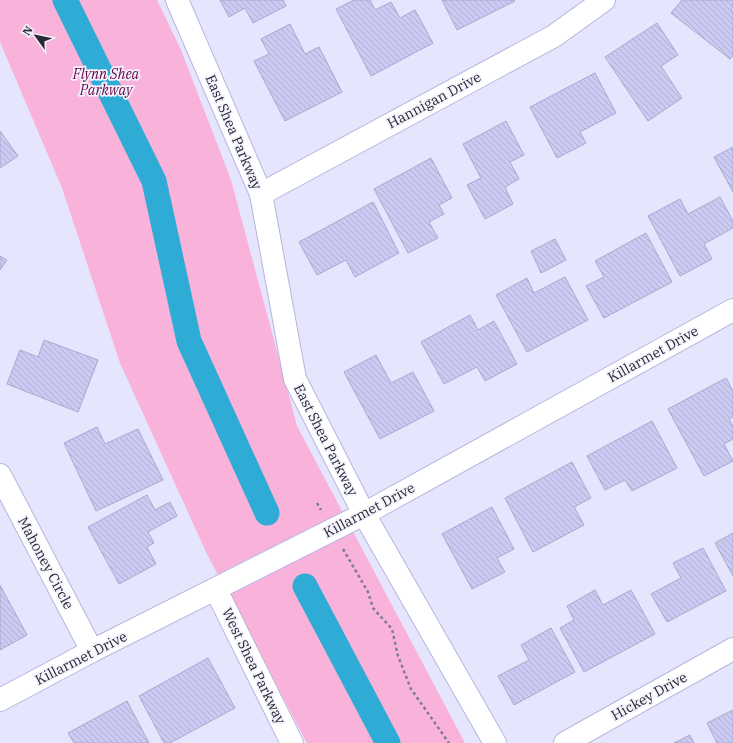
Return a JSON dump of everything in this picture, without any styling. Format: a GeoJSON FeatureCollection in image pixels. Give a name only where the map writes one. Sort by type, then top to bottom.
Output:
{"type":"FeatureCollection","features":[{"type":"Feature","properties":{"kind":"street","name":"East Shea Parkway"},"geometry":{"type":"LineString","coordinates":[[178,0],[261,194],[295,379],[364,514],[495,743]]}},
{"type":"Feature","properties":{"kind":"street","name":"Hannigan Drive"},"geometry":{"type":"LineString","coordinates":[[261,194],[554,36],[604,0]]}},
{"type":"Feature","properties":{"kind":"street","name":"Killarmet Drive"},"geometry":{"type":"LineString","coordinates":[[0,700],[92,651],[216,590],[364,514],[733,310]]}},
{"type":"Feature","properties":{"kind":"street","name":"Mahoney Circle"},"geometry":{"type":"LineString","coordinates":[[0,475],[92,651]]}},
{"type":"Feature","properties":{"kind":"street","name":"West Shea Parkway"},"geometry":{"type":"LineString","coordinates":[[216,590],[292,743]]}},
{"type":"Feature","properties":{"kind":"street","name":"Hickey Drive"},"geometry":{"type":"LineString","coordinates":[[565,743],[733,649]]}},
{"type":"Feature","properties":{"kind":"path"},"geometry":{"type":"LineString","coordinates":[[317,503],[331,530],[368,592],[373,608],[392,629],[398,656],[412,689],[449,743]]}},
{"type":"Feature","properties":{"kind":"green space","name":"Flynn Shea Parkway"},"geometry":{"type":"Polygon","coordinates":[[[0,0],[157,0],[181,50],[231,180],[297,426],[465,743],[307,743],[207,554],[120,363],[62,188],[0,42],[0,0]]]}},
{"type":"Feature","properties":{"kind":"building"},"geometry":{"type":"Polygon","coordinates":[[[220,0],[283,0],[286,6],[253,23],[245,8],[229,17],[220,0]]]}},
{"type":"Feature","properties":{"kind":"building"},"geometry":{"type":"Polygon","coordinates":[[[354,0],[370,0],[375,10],[391,2],[400,18],[415,10],[433,43],[371,76],[336,9],[354,0]]]}},
{"type":"Feature","properties":{"kind":"building"},"geometry":{"type":"Polygon","coordinates":[[[442,0],[514,0],[515,1],[457,30],[442,0]]]}},
{"type":"Feature","properties":{"kind":"building"},"geometry":{"type":"Polygon","coordinates":[[[682,0],[733,0],[733,7],[731,10],[733,12],[733,56],[730,59],[671,13],[682,0]]]}},
{"type":"Feature","properties":{"kind":"building"},"geometry":{"type":"Polygon","coordinates":[[[657,23],[678,55],[661,66],[682,98],[648,121],[605,57],[657,23]]]}},
{"type":"Feature","properties":{"kind":"building"},"geometry":{"type":"Polygon","coordinates":[[[290,24],[305,54],[319,47],[342,92],[285,121],[254,61],[269,54],[261,39],[290,24]]]}},
{"type":"Feature","properties":{"kind":"building"},"geometry":{"type":"Polygon","coordinates":[[[595,73],[616,113],[580,132],[586,143],[557,158],[530,107],[595,73]]]}},
{"type":"Feature","properties":{"kind":"building"},"geometry":{"type":"Polygon","coordinates":[[[506,121],[524,155],[510,162],[519,179],[505,187],[513,204],[485,219],[467,185],[481,178],[463,144],[506,121]]]}},
{"type":"Feature","properties":{"kind":"building"},"geometry":{"type":"Polygon","coordinates":[[[0,131],[18,156],[0,168],[0,131]]]}},
{"type":"Feature","properties":{"kind":"building"},"geometry":{"type":"Polygon","coordinates":[[[733,147],[733,192],[714,157],[733,147]]]}},
{"type":"Feature","properties":{"kind":"building"},"geometry":{"type":"Polygon","coordinates":[[[431,158],[452,198],[439,205],[444,214],[429,222],[438,238],[408,253],[374,189],[431,158]]]}},
{"type":"Feature","properties":{"kind":"building"},"geometry":{"type":"Polygon","coordinates":[[[720,197],[733,221],[733,228],[704,244],[712,259],[680,276],[648,216],[680,199],[688,214],[720,197]]]}},
{"type":"Feature","properties":{"kind":"building"},"geometry":{"type":"Polygon","coordinates":[[[373,202],[399,253],[355,277],[346,260],[317,275],[299,242],[373,202]]]}},
{"type":"Feature","properties":{"kind":"building"},"geometry":{"type":"Polygon","coordinates":[[[646,233],[672,282],[604,318],[586,286],[604,277],[595,261],[646,233]]]}},
{"type":"Feature","properties":{"kind":"building"},"geometry":{"type":"Polygon","coordinates":[[[555,239],[566,260],[541,273],[531,251],[555,239]]]}},
{"type":"Feature","properties":{"kind":"building"},"geometry":{"type":"Polygon","coordinates":[[[0,256],[7,260],[0,270],[0,256]]]}},
{"type":"Feature","properties":{"kind":"building"},"geometry":{"type":"Polygon","coordinates":[[[565,277],[588,320],[527,352],[496,295],[527,278],[534,293],[565,277]]]}},
{"type":"Feature","properties":{"kind":"building"},"geometry":{"type":"Polygon","coordinates":[[[470,315],[478,330],[494,321],[517,364],[485,381],[477,367],[444,384],[421,342],[470,315]]]}},
{"type":"Feature","properties":{"kind":"building"},"geometry":{"type":"Polygon","coordinates":[[[44,340],[98,360],[78,412],[7,384],[20,350],[38,357],[44,340]]]}},
{"type":"Feature","properties":{"kind":"building"},"geometry":{"type":"Polygon","coordinates":[[[376,355],[391,383],[413,372],[434,411],[380,439],[344,372],[376,355]]]}},
{"type":"Feature","properties":{"kind":"building"},"geometry":{"type":"Polygon","coordinates":[[[726,378],[733,391],[733,417],[729,419],[733,426],[733,439],[724,444],[733,461],[704,476],[668,409],[726,378]]]}},
{"type":"Feature","properties":{"kind":"building"},"geometry":{"type":"Polygon","coordinates":[[[652,421],[677,468],[632,491],[625,480],[605,490],[587,456],[652,421]]]}},
{"type":"Feature","properties":{"kind":"building"},"geometry":{"type":"Polygon","coordinates":[[[97,427],[105,444],[138,429],[163,480],[96,511],[64,443],[97,427]]]}},
{"type":"Feature","properties":{"kind":"building"},"geometry":{"type":"Polygon","coordinates":[[[572,462],[591,498],[574,507],[584,525],[533,552],[505,498],[572,462]]]}},
{"type":"Feature","properties":{"kind":"building"},"geometry":{"type":"Polygon","coordinates":[[[147,495],[155,510],[170,502],[177,516],[148,532],[154,543],[147,547],[156,564],[119,584],[88,527],[147,495]]]}},
{"type":"Feature","properties":{"kind":"building"},"geometry":{"type":"Polygon","coordinates":[[[492,507],[514,549],[497,558],[505,572],[472,589],[442,534],[492,507]]]}},
{"type":"Feature","properties":{"kind":"building"},"geometry":{"type":"Polygon","coordinates":[[[733,533],[733,576],[715,543],[733,533]]]}},
{"type":"Feature","properties":{"kind":"building"},"geometry":{"type":"Polygon","coordinates":[[[703,548],[726,591],[667,622],[651,594],[681,578],[673,563],[703,548]]]}},
{"type":"Feature","properties":{"kind":"building"},"geometry":{"type":"Polygon","coordinates":[[[0,585],[27,635],[0,650],[0,585]]]}},
{"type":"Feature","properties":{"kind":"building"},"geometry":{"type":"Polygon","coordinates":[[[595,590],[603,605],[631,590],[655,634],[584,672],[560,628],[574,620],[567,606],[595,590]]]}},
{"type":"Feature","properties":{"kind":"building"},"geometry":{"type":"Polygon","coordinates":[[[551,628],[575,672],[514,705],[498,676],[529,660],[521,645],[551,628]]]}},
{"type":"Feature","properties":{"kind":"building"},"geometry":{"type":"Polygon","coordinates":[[[208,658],[235,708],[170,743],[164,743],[139,696],[208,658]]]}},
{"type":"Feature","properties":{"kind":"building"},"geometry":{"type":"Polygon","coordinates":[[[127,701],[149,743],[74,743],[68,733],[127,701]]]}},
{"type":"Feature","properties":{"kind":"building"},"geometry":{"type":"Polygon","coordinates":[[[733,710],[733,743],[717,743],[707,723],[733,710]]]}},
{"type":"Feature","properties":{"kind":"building"},"geometry":{"type":"Polygon","coordinates":[[[690,735],[694,743],[674,743],[690,735]]]}},
{"type":"Feature","properties":{"kind":"waterway"},"geometry":{"type":"LineString","coordinates":[[65,0],[154,181],[189,341],[267,513]]}},
{"type":"Feature","properties":{"kind":"waterway"},"geometry":{"type":"LineString","coordinates":[[305,586],[388,743]]}}]}
